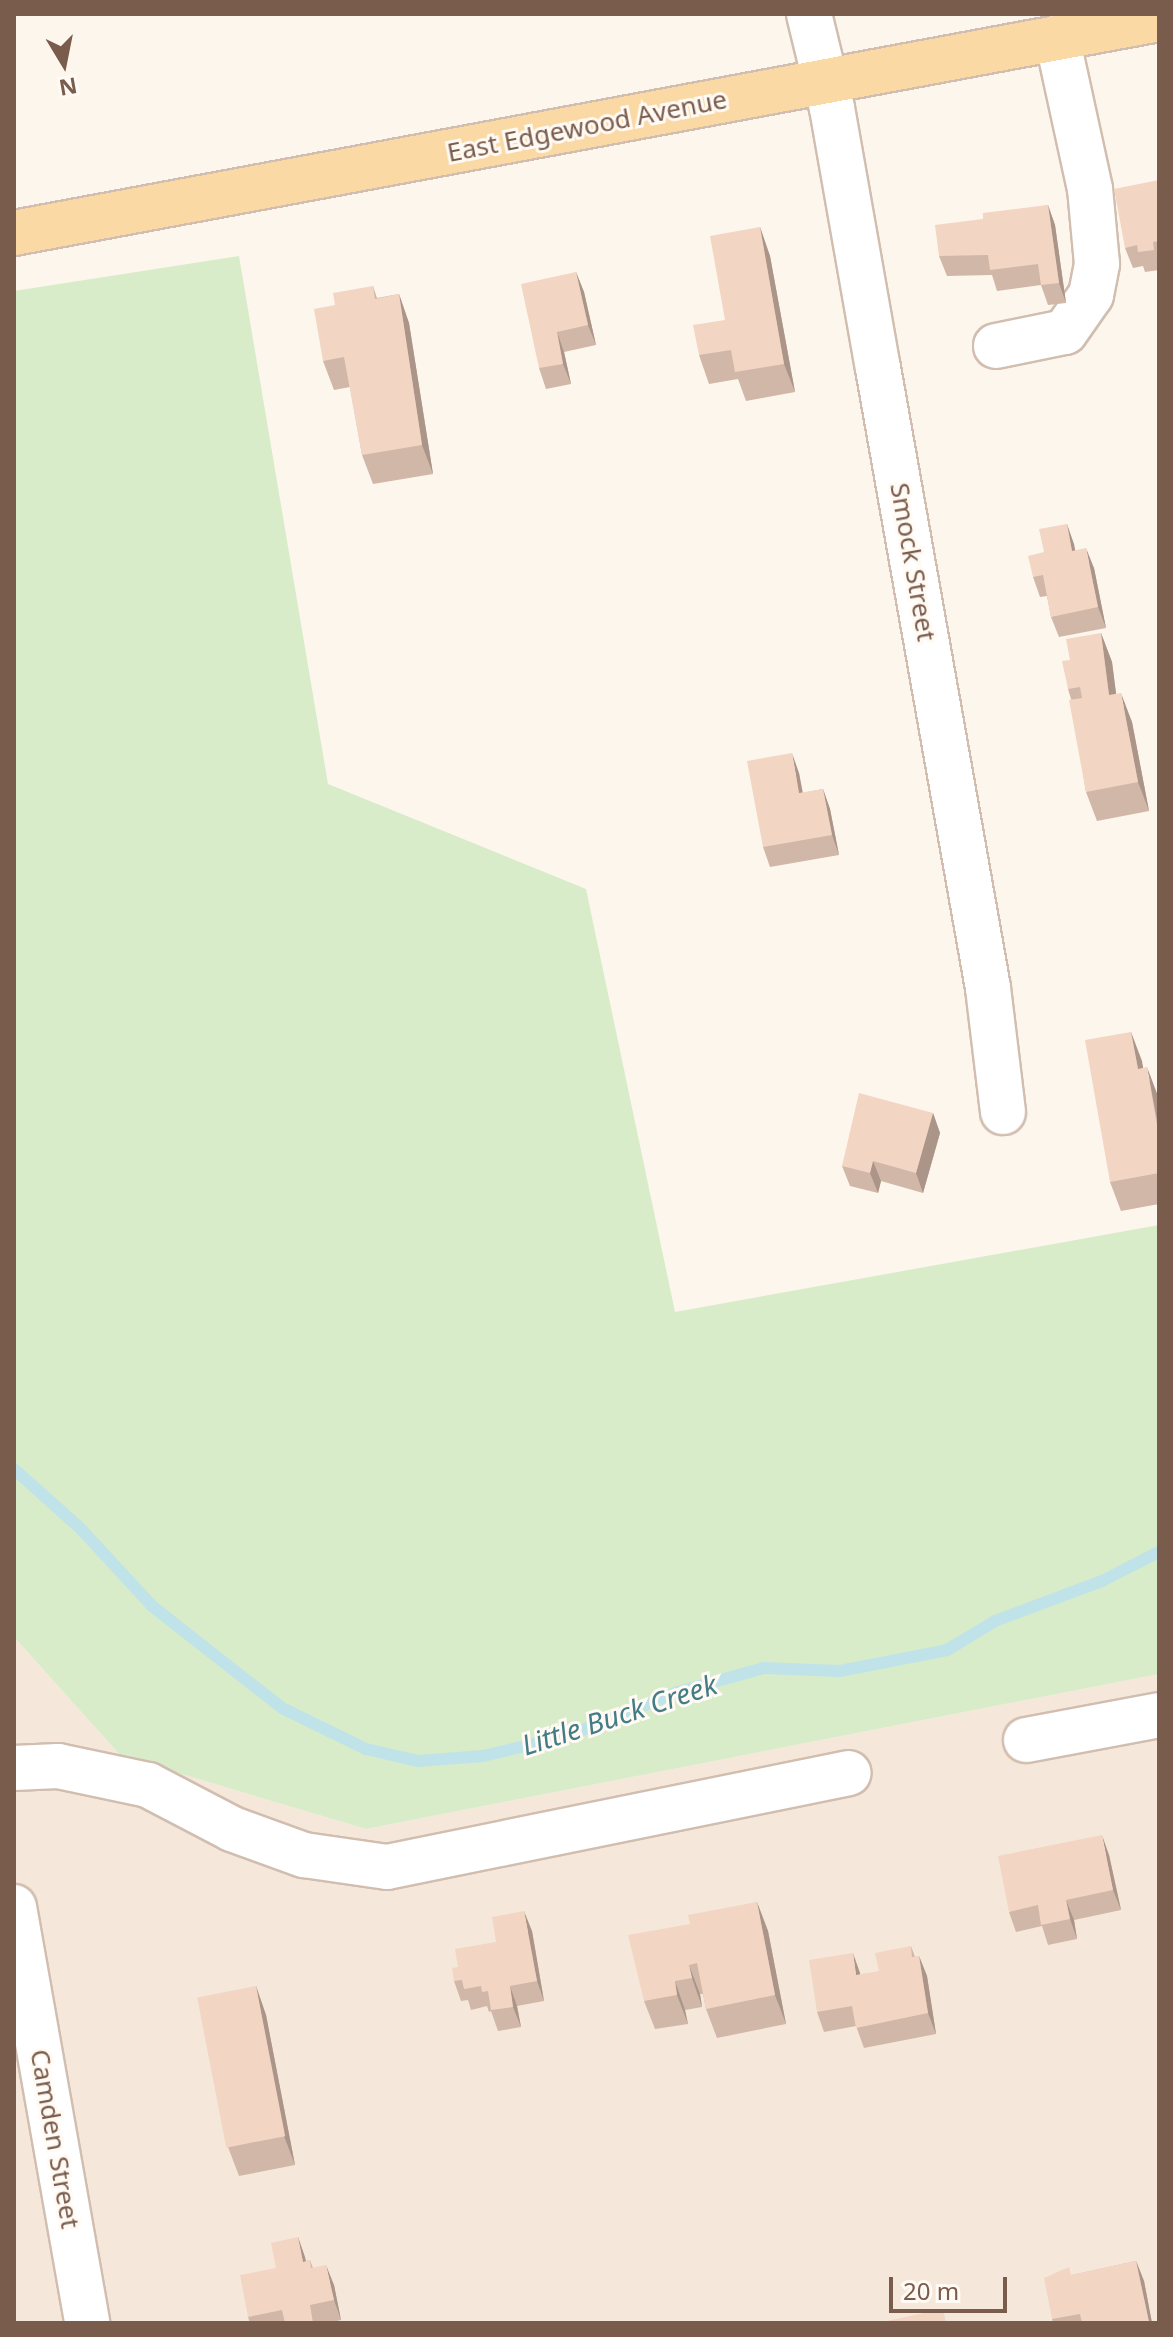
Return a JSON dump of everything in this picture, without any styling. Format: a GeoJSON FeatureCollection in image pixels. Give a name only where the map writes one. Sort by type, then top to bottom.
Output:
{"type":"FeatureCollection","features":[{"type":"Feature","properties":{"kind":"main road","name":"East Edgewood Avenue"},"geometry":{"type":"LineString","coordinates":[[14,233],[1159,19]]}},
{"type":"Feature","properties":{"kind":"street","name":"Smock Street"},"geometry":{"type":"LineString","coordinates":[[809,14],[824,82],[988,988],[1003,1112]]}},
{"type":"Feature","properties":{"kind":"street"},"geometry":{"type":"LineString","coordinates":[[996,346],[1065,332],[1091,295],[1097,264],[1090,189],[1057,38]]}},
{"type":"Feature","properties":{"kind":"street"},"geometry":{"type":"LineString","coordinates":[[1026,1740],[1159,1715]]}},
{"type":"Feature","properties":{"kind":"street"},"geometry":{"type":"LineString","coordinates":[[14,1768],[58,1766],[148,1785],[232,1829],[304,1855],[387,1867],[849,1773]]}},
{"type":"Feature","properties":{"kind":"street","name":"Camden Street"},"geometry":{"type":"LineString","coordinates":[[14,1907],[87,2323]]}},
{"type":"Feature","properties":{"kind":"shaded area"},"geometry":{"type":"Polygon","coordinates":[[[14,1637],[121,1756],[366,1829],[1159,1674],[1159,2323],[14,2323],[14,1637]]]}},
{"type":"Feature","properties":{"kind":"green space"},"geometry":{"type":"Polygon","coordinates":[[[239,256],[328,784],[586,889],[675,1312],[1159,1225],[1159,1674],[366,1829],[121,1756],[14,1637],[14,291],[239,256]]]}},
{"type":"Feature","properties":{"kind":"building"},"geometry":{"type":"Polygon","coordinates":[[[1159,180],[1159,241],[1153,242],[1154,250],[1138,252],[1137,245],[1125,248],[1114,189],[1159,180]]]}},
{"type":"Feature","properties":{"kind":"building"},"geometry":{"type":"Polygon","coordinates":[[[1048,205],[1059,283],[1041,285],[1038,264],[990,270],[988,255],[939,256],[935,225],[983,219],[983,213],[1048,205]]]}},
{"type":"Feature","properties":{"kind":"building"},"geometry":{"type":"Polygon","coordinates":[[[760,227],[784,364],[735,372],[731,350],[699,355],[693,325],[725,320],[710,236],[760,227]]]}},
{"type":"Feature","properties":{"kind":"building"},"geometry":{"type":"Polygon","coordinates":[[[576,272],[588,325],[557,332],[563,364],[539,368],[521,284],[576,272]]]}},
{"type":"Feature","properties":{"kind":"building"},"geometry":{"type":"Polygon","coordinates":[[[373,286],[375,299],[399,294],[422,445],[362,455],[344,357],[323,361],[314,309],[335,305],[333,293],[373,286]]]}},
{"type":"Feature","properties":{"kind":"building"},"geometry":{"type":"Polygon","coordinates":[[[1067,524],[1072,551],[1086,548],[1098,607],[1051,617],[1043,575],[1033,577],[1028,556],[1044,552],[1039,529],[1067,524]]]}},
{"type":"Feature","properties":{"kind":"building"},"geometry":{"type":"Polygon","coordinates":[[[1101,633],[1109,695],[1121,693],[1138,782],[1086,792],[1069,700],[1082,698],[1080,687],[1068,689],[1062,661],[1070,660],[1066,639],[1101,633]]]}},
{"type":"Feature","properties":{"kind":"building"},"geometry":{"type":"Polygon","coordinates":[[[792,753],[799,793],[823,789],[832,835],[763,847],[747,761],[792,753]]]}},
{"type":"Feature","properties":{"kind":"building"},"geometry":{"type":"Polygon","coordinates":[[[1131,1032],[1138,1069],[1147,1067],[1159,1125],[1159,1173],[1110,1182],[1085,1040],[1131,1032]]]}},
{"type":"Feature","properties":{"kind":"building"},"geometry":{"type":"Polygon","coordinates":[[[859,1093],[933,1113],[916,1173],[873,1161],[870,1173],[842,1166],[859,1093]]]}},
{"type":"Feature","properties":{"kind":"building"},"geometry":{"type":"Polygon","coordinates":[[[1102,1835],[1113,1890],[1066,1900],[1070,1919],[1041,1925],[1038,1905],[1009,1912],[998,1856],[1102,1835]]]}},
{"type":"Feature","properties":{"kind":"building"},"geometry":{"type":"Polygon","coordinates":[[[757,1902],[775,1995],[706,2009],[697,1963],[689,1965],[692,1978],[675,1981],[677,1995],[644,2001],[628,1935],[690,1924],[688,1915],[757,1902]]]}},
{"type":"Feature","properties":{"kind":"building"},"geometry":{"type":"Polygon","coordinates":[[[524,1911],[537,1981],[510,1986],[513,2007],[491,2010],[488,1991],[482,1992],[481,1986],[464,1989],[462,1980],[454,1981],[452,1968],[458,1967],[455,1949],[496,1942],[492,1917],[524,1911]]]}},
{"type":"Feature","properties":{"kind":"building"},"geometry":{"type":"Polygon","coordinates":[[[911,1946],[912,1957],[919,1956],[928,2013],[856,2028],[852,2006],[817,2012],[809,1960],[853,1953],[856,1975],[879,1971],[875,1953],[911,1946]]]}},
{"type":"Feature","properties":{"kind":"building"},"geometry":{"type":"Polygon","coordinates":[[[256,1986],[285,2136],[226,2148],[197,1997],[256,1986]]]}},
{"type":"Feature","properties":{"kind":"building"},"geometry":{"type":"Polygon","coordinates":[[[298,2237],[303,2262],[310,2260],[311,2268],[326,2265],[334,2300],[310,2305],[313,2323],[285,2323],[282,2310],[248,2317],[240,2275],[276,2268],[271,2243],[298,2237]]]}},
{"type":"Feature","properties":{"kind":"building"},"geometry":{"type":"Polygon","coordinates":[[[1136,2261],[1149,2322],[1082,2323],[1080,2314],[1052,2319],[1044,2278],[1069,2267],[1071,2275],[1136,2261]]]}},
{"type":"Feature","properties":{"kind":"building"},"geometry":{"type":"Polygon","coordinates":[[[943,2309],[946,2323],[887,2321],[943,2309]]]}},
{"type":"Feature","properties":{"kind":"waterway","name":"Little Buck Creek"},"geometry":{"type":"LineString","coordinates":[[14,1469],[81,1529],[152,1606],[282,1708],[366,1749],[418,1761],[483,1756],[567,1736],[678,1692],[764,1668],[840,1671],[947,1650],[995,1621],[1102,1581],[1159,1552]]}}]}
